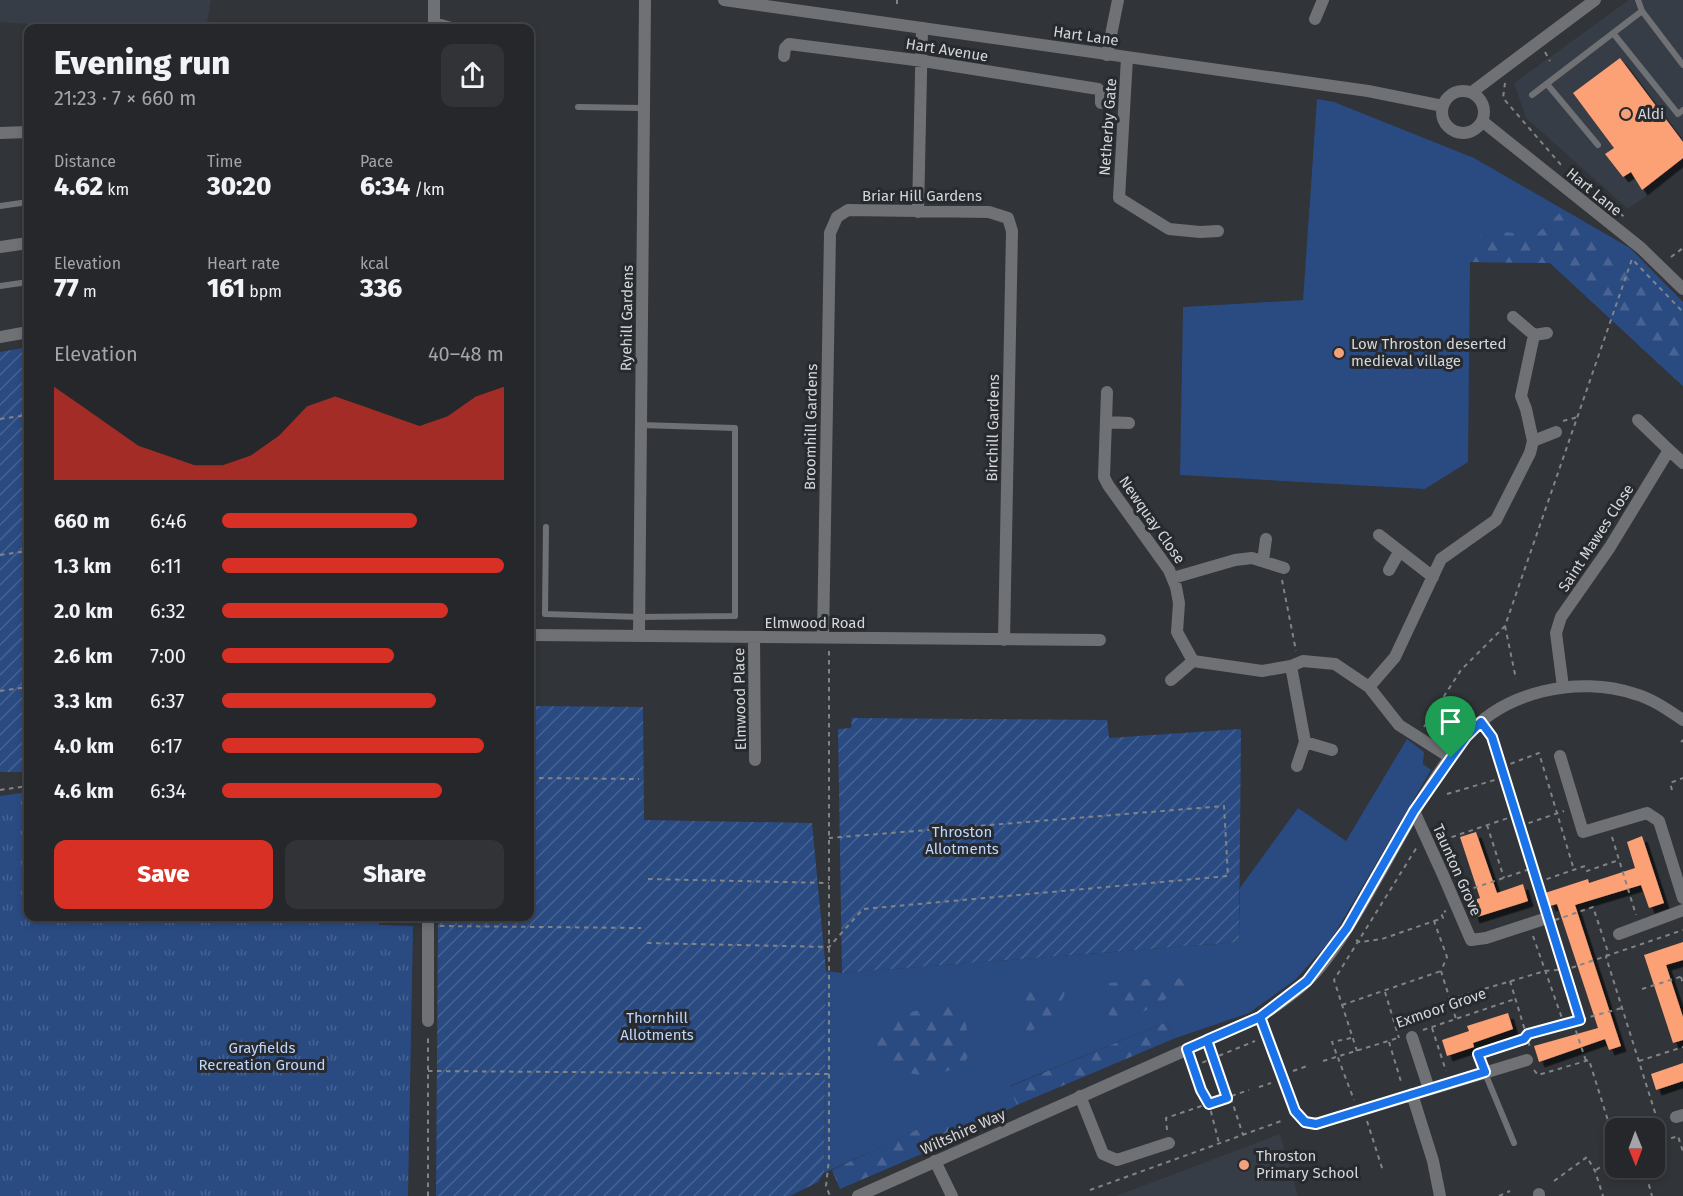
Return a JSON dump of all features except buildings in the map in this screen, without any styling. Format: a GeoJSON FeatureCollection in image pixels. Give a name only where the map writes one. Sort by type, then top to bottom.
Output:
{"type":"FeatureCollection","features":[{"type":"Feature","properties":{"kind":"street"},"geometry":{"type":"LineString","coordinates":[[434,0],[434,24]]}},
{"type":"Feature","properties":{"kind":"street","name":"Ryehill Gardens"},"geometry":{"type":"LineString","coordinates":[[639,636],[645,0]]}},
{"type":"Feature","properties":{"kind":"street","name":"Hart Lane"},"geometry":{"type":"LineString","coordinates":[[724,0],[1368,91],[1443,106]]}},
{"type":"Feature","properties":{"kind":"street"},"geometry":{"type":"LineString","coordinates":[[1107,55],[1118,0]]}},
{"type":"Feature","properties":{"kind":"street"},"geometry":{"type":"LineString","coordinates":[[1315,19],[1323,0]]}},
{"type":"Feature","properties":{"kind":"street"},"geometry":{"type":"LineString","coordinates":[[1472,92],[1595,0]]}},
{"type":"Feature","properties":{"kind":"street"},"geometry":{"type":"LineString","coordinates":[[918,212],[922,28]]}},
{"type":"Feature","properties":{"kind":"street","name":"Hart Avenue"},"geometry":{"type":"LineString","coordinates":[[784,56],[789,44],[922,61],[1098,89],[1101,92],[1101,103]]}},
{"type":"Feature","properties":{"kind":"street","name":"Netherby Gate"},"geometry":{"type":"LineString","coordinates":[[1127,58],[1119,198],[1169,228],[1200,232],[1218,231]]}},
{"type":"Feature","properties":{"kind":"street"},"geometry":{"type":"LineString","coordinates":[[1457,91],[1472,92],[1478,96],[1484,107],[1482,122],[1470,132],[1462,133],[1454,130],[1444,120],[1443,106],[1446,100],[1457,91]]}},
{"type":"Feature","properties":{"kind":"street","name":"Hart Lane"},"geometry":{"type":"LineString","coordinates":[[1482,122],[1641,248],[1683,289]]}},
{"type":"Feature","properties":{"kind":"street"},"geometry":{"type":"LineString","coordinates":[[0,133],[24,132]]}},
{"type":"Feature","properties":{"kind":"street","name":"Briar Hill Gardens"},"geometry":{"type":"LineString","coordinates":[[837,217],[848,210],[989,212],[1008,218]]}},
{"type":"Feature","properties":{"kind":"street","name":"Broomhill Gardens"},"geometry":{"type":"LineString","coordinates":[[826,638],[830,234],[837,217]]}},
{"type":"Feature","properties":{"kind":"street","name":"Birchill Gardens"},"geometry":{"type":"LineString","coordinates":[[1004,639],[1012,231],[1008,218]]}},
{"type":"Feature","properties":{"kind":"street"},"geometry":{"type":"LineString","coordinates":[[0,247],[24,244]]}},
{"type":"Feature","properties":{"kind":"street"},"geometry":{"type":"LineString","coordinates":[[1368,687],[1395,657],[1441,559],[1496,520],[1530,453],[1533,441],[1521,396],[1540,334],[1513,316]]}},
{"type":"Feature","properties":{"kind":"street"},"geometry":{"type":"LineString","coordinates":[[0,337],[24,333]]}},
{"type":"Feature","properties":{"kind":"street","name":"Newquay Close"},"geometry":{"type":"LineString","coordinates":[[1107,392],[1104,477],[1173,578],[1179,603],[1177,632],[1193,661]]}},
{"type":"Feature","properties":{"kind":"street"},"geometry":{"type":"LineString","coordinates":[[1638,420],[1683,463]]}},
{"type":"Feature","properties":{"kind":"street"},"geometry":{"type":"LineString","coordinates":[[1106,422],[1129,423]]}},
{"type":"Feature","properties":{"kind":"street"},"geometry":{"type":"LineString","coordinates":[[1533,441],[1556,432]]}},
{"type":"Feature","properties":{"kind":"street","name":"Saint Mawes Close"},"geometry":{"type":"LineString","coordinates":[[1563,687],[1556,633],[1561,617],[1610,547],[1669,450]]}},
{"type":"Feature","properties":{"kind":"street"},"geometry":{"type":"LineString","coordinates":[[1379,535],[1433,577]]}},
{"type":"Feature","properties":{"kind":"street"},"geometry":{"type":"LineString","coordinates":[[1263,561],[1266,539]]}},
{"type":"Feature","properties":{"kind":"street"},"geometry":{"type":"LineString","coordinates":[[1389,570],[1399,552]]}},
{"type":"Feature","properties":{"kind":"street"},"geometry":{"type":"LineString","coordinates":[[1173,578],[1235,560],[1252,558],[1281,567]]}},
{"type":"Feature","properties":{"kind":"street","name":"Elmwood Road"},"geometry":{"type":"LineString","coordinates":[[534,635],[1100,640]]}},
{"type":"Feature","properties":{"kind":"street","name":"Elmwood Place"},"geometry":{"type":"LineString","coordinates":[[754,637],[755,759]]}},
{"type":"Feature","properties":{"kind":"street"},"geometry":{"type":"LineString","coordinates":[[1171,680],[1193,661],[1262,671],[1303,661],[1335,664],[1368,687],[1399,725],[1451,758]]}},
{"type":"Feature","properties":{"kind":"street"},"geometry":{"type":"LineString","coordinates":[[1295,664],[1305,742],[1297,766]]}},
{"type":"Feature","properties":{"kind":"street","name":"Wiltshire Way"},"geometry":{"type":"LineString","coordinates":[[864,1195],[935,1161],[1260,1017],[1307,981],[1344,933],[1414,811],[1466,737],[1481,722],[1512,703],[1538,692],[1563,687],[1590,686],[1636,694],[1659,704],[1683,720]]}},
{"type":"Feature","properties":{"kind":"street"},"geometry":{"type":"LineString","coordinates":[[1305,742],[1332,750]]}},
{"type":"Feature","properties":{"kind":"street"},"geometry":{"type":"LineString","coordinates":[[1560,756],[1583,832],[1647,813],[1659,821],[1683,898]]}},
{"type":"Feature","properties":{"kind":"street","name":"Taunton Grove"},"geometry":{"type":"LineString","coordinates":[[1414,811],[1471,940],[1486,938],[1539,918]]}},
{"type":"Feature","properties":{"kind":"street"},"geometry":{"type":"LineString","coordinates":[[1619,934],[1683,910]]}},
{"type":"Feature","properties":{"kind":"street"},"geometry":{"type":"LineString","coordinates":[[428,921],[428,1021]]}},
{"type":"Feature","properties":{"kind":"street"},"geometry":{"type":"LineString","coordinates":[[1260,1017],[1296,1112],[1305,1122],[1316,1124],[1407,1095],[1531,1060]]}},
{"type":"Feature","properties":{"kind":"street"},"geometry":{"type":"LineString","coordinates":[[1413,1035],[1429,1089]]}},
{"type":"Feature","properties":{"kind":"street"},"geometry":{"type":"LineString","coordinates":[[1407,1095],[1433,1161],[1440,1196]]}},
{"type":"Feature","properties":{"kind":"street"},"geometry":{"type":"LineString","coordinates":[[1080,1096],[1103,1154],[1117,1160],[1169,1143]]}},
{"type":"Feature","properties":{"kind":"street"},"geometry":{"type":"LineString","coordinates":[[935,1161],[952,1196]]}},
{"type":"Feature","properties":{"kind":"lane"},"geometry":{"type":"LineString","coordinates":[[1638,0],[1642,11],[1683,65]]}},
{"type":"Feature","properties":{"kind":"lane"},"geometry":{"type":"LineString","coordinates":[[1532,95],[1642,11]]}},
{"type":"Feature","properties":{"kind":"lane"},"geometry":{"type":"LineString","coordinates":[[1613,33],[1678,114],[1683,110]]}},
{"type":"Feature","properties":{"kind":"lane"},"geometry":{"type":"LineString","coordinates":[[1675,55],[1683,50]]}},
{"type":"Feature","properties":{"kind":"lane"},"geometry":{"type":"LineString","coordinates":[[1547,84],[1598,145]]}},
{"type":"Feature","properties":{"kind":"lane"},"geometry":{"type":"LineString","coordinates":[[578,107],[644,108]]}},
{"type":"Feature","properties":{"kind":"lane"},"geometry":{"type":"LineString","coordinates":[[0,206],[24,203]]}},
{"type":"Feature","properties":{"kind":"lane"},"geometry":{"type":"LineString","coordinates":[[0,286],[24,283]]}},
{"type":"Feature","properties":{"kind":"lane"},"geometry":{"type":"LineString","coordinates":[[546,527],[545,614],[639,617],[735,616],[735,428],[641,425]]}},
{"type":"Feature","properties":{"kind":"lane"},"geometry":{"type":"LineString","coordinates":[[1485,1072],[1514,1143]]}},
{"type":"Feature","properties":{"kind":"path"},"geometry":{"type":"LineString","coordinates":[[1545,52],[1550,61]]}},
{"type":"Feature","properties":{"kind":"path"},"geometry":{"type":"LineString","coordinates":[[1671,257],[1683,248]]}},
{"type":"Feature","properties":{"kind":"path"},"geometry":{"type":"LineString","coordinates":[[1417,737],[1461,670],[1504,626],[1632,259],[1683,312]]}},
{"type":"Feature","properties":{"kind":"path"},"geometry":{"type":"LineString","coordinates":[[0,419],[24,416]]}},
{"type":"Feature","properties":{"kind":"path"},"geometry":{"type":"LineString","coordinates":[[0,555],[24,551]]}},
{"type":"Feature","properties":{"kind":"path"},"geometry":{"type":"LineString","coordinates":[[1281,567],[1295,664]]}},
{"type":"Feature","properties":{"kind":"path"},"geometry":{"type":"LineString","coordinates":[[1504,626],[1516,679]]}},
{"type":"Feature","properties":{"kind":"path"},"geometry":{"type":"LineString","coordinates":[[826,638],[830,838],[829,1159],[826,1186],[830,1196]]}},
{"type":"Feature","properties":{"kind":"path"},"geometry":{"type":"LineString","coordinates":[[0,691],[24,688]]}},
{"type":"Feature","properties":{"kind":"path"},"geometry":{"type":"LineString","coordinates":[[1481,722],[1492,737],[1538,882],[1539,918],[1546,971],[1564,1024]]}},
{"type":"Feature","properties":{"kind":"path"},"geometry":{"type":"LineString","coordinates":[[1502,767],[1539,753],[1574,870]]}},
{"type":"Feature","properties":{"kind":"path"},"geometry":{"type":"LineString","coordinates":[[1448,794],[1505,777]]}},
{"type":"Feature","properties":{"kind":"path"},"geometry":{"type":"LineString","coordinates":[[534,778],[639,779]]}},
{"type":"Feature","properties":{"kind":"path"},"geometry":{"type":"LineString","coordinates":[[1672,790],[1670,783],[1683,778]]}},
{"type":"Feature","properties":{"kind":"path"},"geometry":{"type":"LineString","coordinates":[[0,790],[24,787]]}},
{"type":"Feature","properties":{"kind":"path"},"geometry":{"type":"LineString","coordinates":[[647,943],[829,947],[863,909],[1228,876],[1224,806],[830,838]]}},
{"type":"Feature","properties":{"kind":"path"},"geometry":{"type":"LineString","coordinates":[[1520,826],[1576,808]]}},
{"type":"Feature","properties":{"kind":"path"},"geometry":{"type":"LineString","coordinates":[[1431,847],[1443,839],[1517,815]]}},
{"type":"Feature","properties":{"kind":"path"},"geometry":{"type":"LineString","coordinates":[[1607,824],[1640,926]]}},
{"type":"Feature","properties":{"kind":"path"},"geometry":{"type":"LineString","coordinates":[[1486,825],[1504,878]]}},
{"type":"Feature","properties":{"kind":"path"},"geometry":{"type":"LineString","coordinates":[[1357,1051],[1334,980],[1360,942],[1425,835]]}},
{"type":"Feature","properties":{"kind":"path"},"geometry":{"type":"LineString","coordinates":[[1538,882],[1585,866],[1587,871],[1619,860]]}},
{"type":"Feature","properties":{"kind":"path"},"geometry":{"type":"LineString","coordinates":[[1451,895],[1533,868]]}},
{"type":"Feature","properties":{"kind":"path"},"geometry":{"type":"LineString","coordinates":[[648,879],[829,883]]}},
{"type":"Feature","properties":{"kind":"path"},"geometry":{"type":"LineString","coordinates":[[1580,1020],[1551,921],[1593,907],[1608,952],[1606,957],[1657,1118]]}},
{"type":"Feature","properties":{"kind":"path"},"geometry":{"type":"LineString","coordinates":[[428,921],[641,928]]}},
{"type":"Feature","properties":{"kind":"path"},"geometry":{"type":"LineString","coordinates":[[1344,933],[1360,942],[1382,939],[1434,921],[1447,957],[1441,971],[1456,1019]]}},
{"type":"Feature","properties":{"kind":"path"},"geometry":{"type":"LineString","coordinates":[[1450,999],[1546,971],[1565,970],[1683,930]]}},
{"type":"Feature","properties":{"kind":"path"},"geometry":{"type":"LineString","coordinates":[[1342,1005],[1441,971]]}},
{"type":"Feature","properties":{"kind":"path"},"geometry":{"type":"LineString","coordinates":[[1642,989],[1682,976],[1683,984]]}},
{"type":"Feature","properties":{"kind":"path"},"geometry":{"type":"LineString","coordinates":[[1510,981],[1527,1036],[1531,1060],[1538,1075]]}},
{"type":"Feature","properties":{"kind":"path"},"geometry":{"type":"LineString","coordinates":[[1384,991],[1399,1038]]}},
{"type":"Feature","properties":{"kind":"path","name":"Exmoor Grove"},"geometry":{"type":"LineString","coordinates":[[1323,1061],[1413,1035],[1515,999]]}},
{"type":"Feature","properties":{"kind":"path"},"geometry":{"type":"LineString","coordinates":[[1485,1072],[1478,1054],[1524,1039],[1528,1034],[1622,1008]]}},
{"type":"Feature","properties":{"kind":"path"},"geometry":{"type":"LineString","coordinates":[[428,1021],[428,1196]]}},
{"type":"Feature","properties":{"kind":"path"},"geometry":{"type":"LineString","coordinates":[[1573,1022],[1586,1061]]}},
{"type":"Feature","properties":{"kind":"path"},"geometry":{"type":"LineString","coordinates":[[1432,1028],[1450,1083]]}},
{"type":"Feature","properties":{"kind":"path"},"geometry":{"type":"LineString","coordinates":[[1352,1037],[1332,1042],[1383,1171]]}},
{"type":"Feature","properties":{"kind":"path"},"geometry":{"type":"LineString","coordinates":[[1207,1040],[1243,1135]]}},
{"type":"Feature","properties":{"kind":"path"},"geometry":{"type":"LineString","coordinates":[[1193,1066],[1258,1040]]}},
{"type":"Feature","properties":{"kind":"path"},"geometry":{"type":"LineString","coordinates":[[1389,1041],[1402,1087],[1407,1095]]}},
{"type":"Feature","properties":{"kind":"path"},"geometry":{"type":"LineString","coordinates":[[1639,1061],[1683,1047]]}},
{"type":"Feature","properties":{"kind":"path"},"geometry":{"type":"LineString","coordinates":[[1187,1049],[1201,1090],[1209,1104],[1219,1143]]}},
{"type":"Feature","properties":{"kind":"path"},"geometry":{"type":"LineString","coordinates":[[1531,1060],[1538,1075]]}},
{"type":"Feature","properties":{"kind":"path"},"geometry":{"type":"LineString","coordinates":[[1538,1075],[1589,1060],[1607,1118]]}},
{"type":"Feature","properties":{"kind":"path"},"geometry":{"type":"LineString","coordinates":[[1290,1072],[1310,1065]]}},
{"type":"Feature","properties":{"kind":"path"},"geometry":{"type":"LineString","coordinates":[[428,1071],[829,1074]]}},
{"type":"Feature","properties":{"kind":"path"},"geometry":{"type":"LineString","coordinates":[[1259,1087],[1276,1081]]}},
{"type":"Feature","properties":{"kind":"path"},"geometry":{"type":"LineString","coordinates":[[1166,1118],[1249,1090]]}},
{"type":"Feature","properties":{"kind":"path"},"geometry":{"type":"LineString","coordinates":[[1090,1190],[1243,1135],[1296,1112]]}},
{"type":"Feature","properties":{"kind":"path"},"geometry":{"type":"LineString","coordinates":[[1665,1141],[1678,1136],[1683,1152]]}},
{"type":"Feature","properties":{"kind":"path"},"geometry":{"type":"LineString","coordinates":[[1554,1181],[1587,1157],[1595,1171],[1603,1196]]}},
{"type":"Feature","properties":{"kind":"path"},"geometry":{"type":"LineString","coordinates":[[1595,1171],[1605,1164]]}},
{"type":"Feature","properties":{"kind":"path"},"geometry":{"type":"LineString","coordinates":[[1647,1178],[1652,1196]]}},
{"type":"Feature","properties":{"kind":"path"},"geometry":{"type":"LineString","coordinates":[[1499,1196],[1510,1191]]}},
{"type":"Feature","properties":{"kind":"shaded area"},"geometry":{"type":"Polygon","coordinates":[[[0,0],[211,0],[207,24],[0,22],[0,0]]]}},
{"type":"Feature","properties":{"kind":"shaded area"},"geometry":{"type":"Polygon","coordinates":[[[1629,0],[1683,0],[1683,169],[1628,209],[1526,118],[1514,83],[1629,0]]]}},
{"type":"Feature","properties":{"kind":"shaded area","name":"Throston Primary School"},"geometry":{"type":"Polygon","coordinates":[[[1280,1134],[1298,1196],[1116,1196],[1280,1134]]]}},
{"type":"Feature","properties":{"kind":"green space"},"geometry":{"type":"Polygon","coordinates":[[[1317,99],[1334,102],[1474,158],[1630,248],[1683,302],[1683,386],[1550,263],[1470,262],[1468,462],[1425,489],[1180,475],[1183,307],[1303,300],[1317,99]]]}},
{"type":"Feature","properties":{"kind":"green space"},"geometry":{"type":"Polygon","coordinates":[[[1562,211],[1683,321],[1683,386],[1550,263],[1469,262],[1482,231],[1537,234],[1562,211]]]}},
{"type":"Feature","properties":{"kind":"green space"},"geometry":{"type":"Polygon","coordinates":[[[24,348],[24,772],[0,772],[0,352],[24,348]]]}},
{"type":"Feature","properties":{"kind":"green space","name":"Thornhill Allotments"},"geometry":{"type":"Polygon","coordinates":[[[534,706],[643,707],[644,820],[812,823],[826,971],[824,1173],[818,1182],[790,1196],[436,1196],[438,921],[534,921],[534,706]]]}},
{"type":"Feature","properties":{"kind":"green space","name":"Throston Allotments"},"geometry":{"type":"Polygon","coordinates":[[[852,718],[1107,720],[1109,738],[1241,729],[1239,942],[842,973],[838,729],[851,728],[852,718]]]}},
{"type":"Feature","properties":{"kind":"green space"},"geometry":{"type":"Polygon","coordinates":[[[1407,739],[1424,752],[1423,764],[1431,770],[1331,940],[1295,980],[1249,1013],[1173,1039],[1167,1022],[1010,1086],[1017,1105],[954,1140],[944,1118],[824,1173],[826,971],[842,973],[1239,942],[1240,888],[1298,808],[1346,841],[1407,739]]]}},
{"type":"Feature","properties":{"kind":"green space","name":"Grayfields Recreation Ground"},"geometry":{"type":"Polygon","coordinates":[[[24,793],[24,921],[379,921],[379,925],[413,926],[408,1196],[0,1196],[0,796],[24,793]]]}},
{"type":"Feature","properties":{"kind":"green space"},"geometry":{"type":"Polygon","coordinates":[[[1170,977],[1182,979],[1185,985],[1181,990],[1139,1014],[1116,1022],[1109,1018],[1109,983],[1170,977]]]}},
{"type":"Feature","properties":{"kind":"green space"},"geometry":{"type":"Polygon","coordinates":[[[1059,988],[1066,990],[1056,1009],[1046,1021],[1028,1032],[1022,1019],[1021,995],[1025,991],[1059,988]]]}},
{"type":"Feature","properties":{"kind":"green space"},"geometry":{"type":"Polygon","coordinates":[[[959,1003],[968,1011],[966,1023],[970,1048],[965,1061],[959,1066],[936,1074],[914,1074],[891,1062],[877,1046],[876,1032],[883,1017],[959,1003]]]}},
{"type":"Feature","properties":{"kind":"green space"},"geometry":{"type":"Polygon","coordinates":[[[1167,1022],[1173,1039],[1017,1105],[1009,1087],[1167,1022]]]}},
{"type":"Feature","properties":{"kind":"green space"},"geometry":{"type":"Polygon","coordinates":[[[944,1117],[954,1140],[840,1189],[832,1170],[944,1117]]]}},
{"type":"Feature","properties":{"kind":"place","name":"Aldi"},"geometry":{"type":"Point","coordinates":[1626,114]}},
{"type":"Feature","properties":{"kind":"place","name":"Low Throston deserted medieval village"},"geometry":{"type":"Point","coordinates":[1339,353]}},
{"type":"Feature","properties":{"kind":"place","name":"Throston Primary School"},"geometry":{"type":"Point","coordinates":[1244,1165]}},
{"type":"Feature","properties":{"kind":"route"},"geometry":{"type":"LineString","coordinates":[[1451,758],[1414,811],[1347,928],[1307,981],[1260,1017],[1207,1040],[1227,1098],[1209,1104],[1201,1090],[1187,1049],[1260,1017],[1295,1111],[1305,1122],[1316,1124],[1485,1072],[1478,1054],[1524,1039],[1528,1034],[1580,1020],[1492,737],[1481,722],[1466,737],[1451,758]]}}]}
